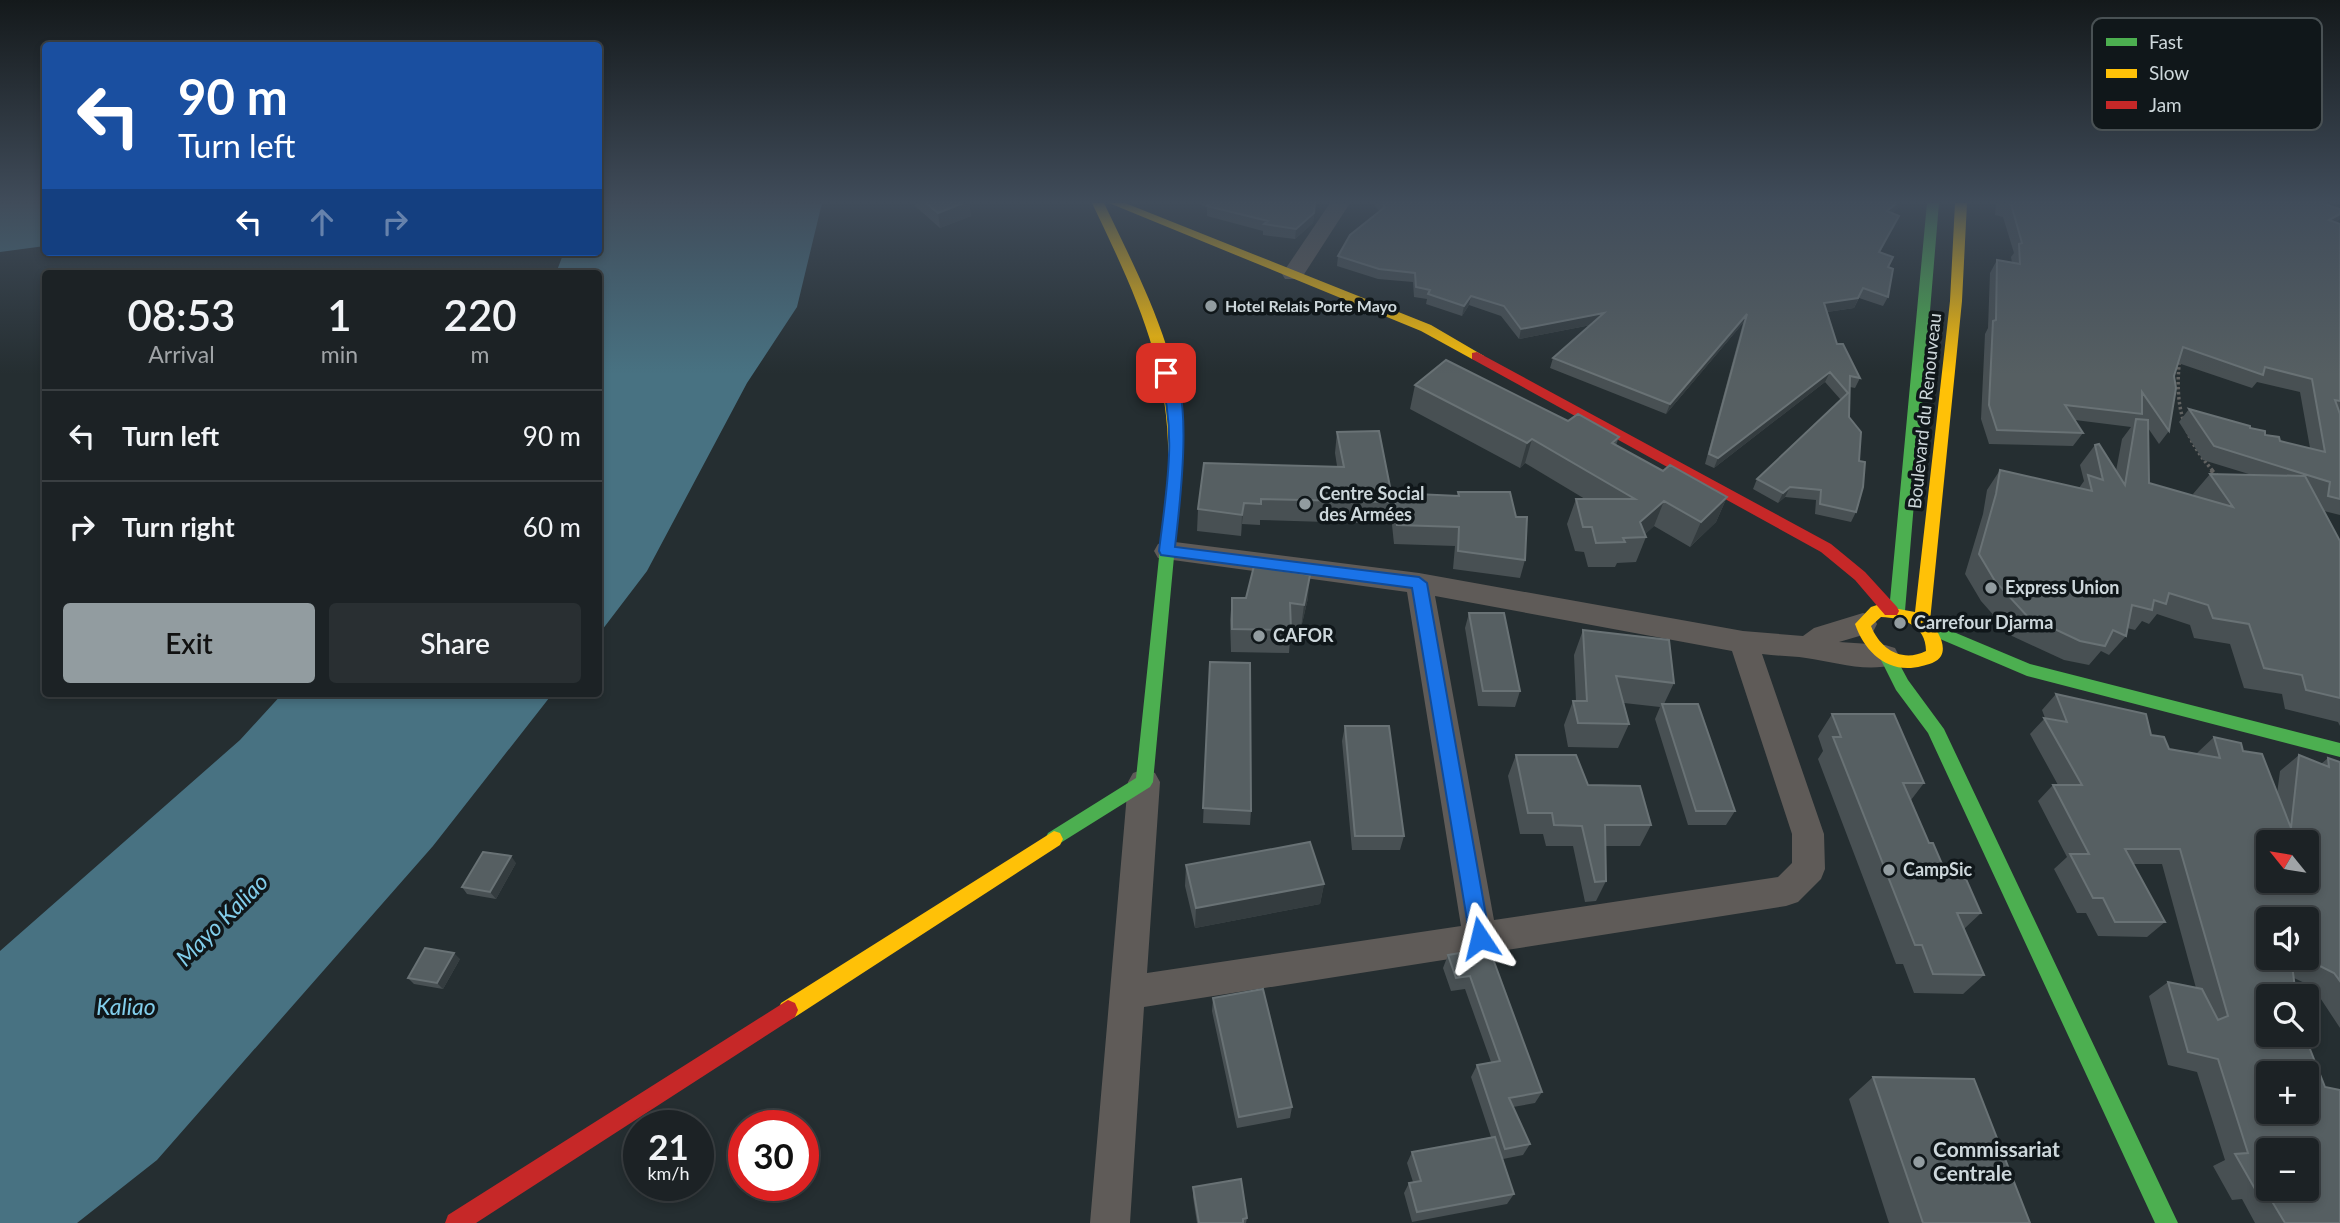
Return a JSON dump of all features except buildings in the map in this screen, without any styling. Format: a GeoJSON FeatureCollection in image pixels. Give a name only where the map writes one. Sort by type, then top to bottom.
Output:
{"type":"FeatureCollection","features":[{"type":"Feature","properties":{"kind":"main road"},"geometry":{"type":"LineString","coordinates":[[456,1223],[1144,782],[1177,455],[1174,399],[1140,294],[1124,260]]}},
{"type":"Feature","properties":{"kind":"main road"},"geometry":{"type":"LineString","coordinates":[[1258,260],[1426,328],[1826,548],[1860,576],[1894,611],[2027,670]]}},
{"type":"Feature","properties":{"kind":"main road","name":"Boulevard du Renouveau"},"geometry":{"type":"LineString","coordinates":[[1894,611],[1928,260]]}},
{"type":"Feature","properties":{"kind":"main road","name":"Boulevard du Renouveau"},"geometry":{"type":"LineString","coordinates":[[1922,665],[1934,654],[1936,643],[1924,624],[1958,260]]}},
{"type":"Feature","properties":{"kind":"main road"},"geometry":{"type":"LineString","coordinates":[[1826,548],[1859,609],[1868,641],[1887,657],[1904,663],[1946,663]]}},
{"type":"Feature","properties":{"kind":"main road"},"geometry":{"type":"LineString","coordinates":[[1859,609],[1894,611]]}},
{"type":"Feature","properties":{"kind":"main road"},"geometry":{"type":"LineString","coordinates":[[1887,657],[1902,685],[1935,729],[2167,1223]]}},
{"type":"Feature","properties":{"kind":"main road"},"geometry":{"type":"LineString","coordinates":[[1979,666],[2027,670],[2340,750]]}},
{"type":"Feature","properties":{"kind":"main road"},"geometry":{"type":"LineString","coordinates":[[1929,695],[1935,729]]}},
{"type":"Feature","properties":{"kind":"street"},"geometry":{"type":"LineString","coordinates":[[1293,274],[1302,260]]}},
{"type":"Feature","properties":{"kind":"street"},"geometry":{"type":"LineString","coordinates":[[1167,551],[1419,583],[1743,642],[1887,657]]}},
{"type":"Feature","properties":{"kind":"street"},"geometry":{"type":"LineString","coordinates":[[1419,583],[1480,938]]}},
{"type":"Feature","properties":{"kind":"street"},"geometry":{"type":"LineString","coordinates":[[1808,647],[1859,609]]}},
{"type":"Feature","properties":{"kind":"street"},"geometry":{"type":"LineString","coordinates":[[1127,993],[1786,891],[1809,869],[1808,834],[1743,642]]}},
{"type":"Feature","properties":{"kind":"street"},"geometry":{"type":"LineString","coordinates":[[1110,1223],[1144,782]]}},
{"type":"Feature","properties":{"kind":"path"},"geometry":{"type":"LineString","coordinates":[[2182,349],[2175,388],[2177,408],[2188,441],[2224,484]]}},
{"type":"Feature","properties":{"kind":"water"},"geometry":{"type":"Polygon","coordinates":[[[561,260],[808,260],[797,307],[747,383],[647,571],[602,630],[602,270],[557,270],[561,260]]]}},
{"type":"Feature","properties":{"kind":"water","name":"Kaliao"},"geometry":{"type":"Polygon","coordinates":[[[279,697],[550,697],[433,846],[157,1160],[77,1223],[0,1223],[0,951],[240,740],[279,697]]]}},
{"type":"Feature","properties":{"kind":"traffic: fast"},"geometry":{"type":"LineString","coordinates":[[1897,611],[1928,260]]}},
{"type":"Feature","properties":{"kind":"traffic: fast"},"geometry":{"type":"LineString","coordinates":[[1054,839],[1144,782],[1175,471]]}},
{"type":"Feature","properties":{"kind":"traffic: fast"},"geometry":{"type":"LineString","coordinates":[[1925,626],[2027,670],[2340,750]]}},
{"type":"Feature","properties":{"kind":"traffic: fast"},"geometry":{"type":"LineString","coordinates":[[1888,658],[1902,685],[1935,729],[2167,1223]]}},
{"type":"Feature","properties":{"kind":"traffic: slow"},"geometry":{"type":"LineString","coordinates":[[1125,260],[1155,333],[1165,367],[1173,401],[1175,471]]}},
{"type":"Feature","properties":{"kind":"traffic: slow"},"geometry":{"type":"LineString","coordinates":[[1257,260],[1426,328],[1477,356]]}},
{"type":"Feature","properties":{"kind":"traffic: slow"},"geometry":{"type":"LineString","coordinates":[[1922,623],[1958,260]]}},
{"type":"Feature","properties":{"kind":"traffic: slow"},"geometry":{"type":"LineString","coordinates":[[1877,611],[1908,616],[1925,626],[1931,633],[1934,654],[1923,660],[1901,662],[1881,653],[1867,636],[1863,624],[1877,611]]}},
{"type":"Feature","properties":{"kind":"traffic: slow"},"geometry":{"type":"LineString","coordinates":[[788,1010],[1054,839]]}},
{"type":"Feature","properties":{"kind":"traffic: jam"},"geometry":{"type":"LineString","coordinates":[[1477,356],[1826,548],[1860,576],[1891,611]]}},
{"type":"Feature","properties":{"kind":"traffic: jam"},"geometry":{"type":"LineString","coordinates":[[456,1223],[788,1010]]}},
{"type":"Feature","properties":{"kind":"place","name":"Hotel Relais Porte Mayo"},"geometry":{"type":"Point","coordinates":[1211,306]}},
{"type":"Feature","properties":{"kind":"place","name":"Centre Social des Armées"},"geometry":{"type":"Point","coordinates":[1305,504]}},
{"type":"Feature","properties":{"kind":"place","name":"Express Union"},"geometry":{"type":"Point","coordinates":[1991,588]}},
{"type":"Feature","properties":{"kind":"place","name":"Carrefour Djarma"},"geometry":{"type":"Point","coordinates":[1900,623]}},
{"type":"Feature","properties":{"kind":"place","name":"CAFOR"},"geometry":{"type":"Point","coordinates":[1259,636]}},
{"type":"Feature","properties":{"kind":"place","name":"CampSic"},"geometry":{"type":"Point","coordinates":[1889,870]}},
{"type":"Feature","properties":{"kind":"place","name":"Commissariat Centrale"},"geometry":{"type":"Point","coordinates":[1919,1162]}},
{"type":"Feature","properties":{"kind":"route"},"geometry":{"type":"LineString","coordinates":[[1166,373],[1174,399],[1177,455],[1167,551],[1419,583],[1480,938]]}},
{"type":"Feature","properties":{"kind":"water label","name":"Mayo Kaliao"},"geometry":{"type":"Point","coordinates":[222,920]}}]}
